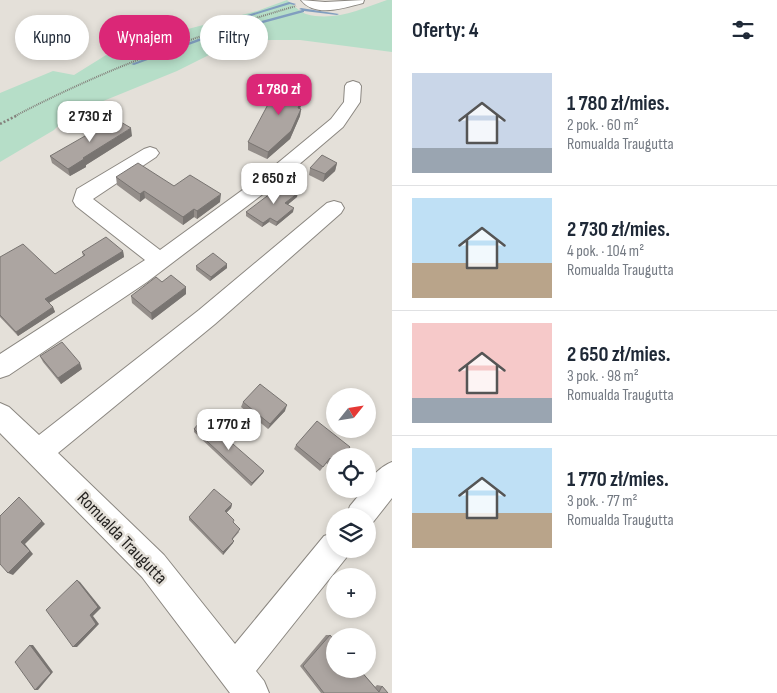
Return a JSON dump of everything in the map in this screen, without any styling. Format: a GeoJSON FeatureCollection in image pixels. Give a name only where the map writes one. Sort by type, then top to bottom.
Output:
{"type":"FeatureCollection","features":[{"type":"Feature","properties":{"kind":"street"},"geometry":{"type":"LineString","coordinates":[[309,1],[319,7],[330,7],[358,0]]}},
{"type":"Feature","properties":{"kind":"street"},"geometry":{"type":"LineString","coordinates":[[0,367],[160,261],[269,180],[337,123],[352,102],[353,86]]}},
{"type":"Feature","properties":{"kind":"street"},"geometry":{"type":"LineString","coordinates":[[150,153],[84,194],[83,201],[160,261]]}},
{"type":"Feature","properties":{"kind":"street"},"geometry":{"type":"LineString","coordinates":[[39,452],[207,317],[334,208]]}},
{"type":"Feature","properties":{"kind":"street","name":"Romualda Traugutta"},"geometry":{"type":"LineString","coordinates":[[0,415],[153,566],[244,681],[328,558]]}},
{"type":"Feature","properties":{"kind":"street"},"geometry":{"type":"LineString","coordinates":[[366,508],[392,476]]}},
{"type":"Feature","properties":{"kind":"path"},"geometry":{"type":"LineString","coordinates":[[0,124],[101,73],[230,25],[309,1]]}},
{"type":"Feature","properties":{"kind":"green space"},"geometry":{"type":"Polygon","coordinates":[[[287,0],[306,14],[327,16],[347,13],[392,0],[392,52],[300,40],[268,40],[268,15],[242,15],[287,0]]]}},
{"type":"Feature","properties":{"kind":"green space"},"geometry":{"type":"Polygon","coordinates":[[[200,26],[200,60],[177,71],[91,106],[74,110],[54,130],[0,162],[0,93],[53,71],[74,75],[99,59],[190,60],[190,28],[200,26]]]}},
{"type":"Feature","properties":{"kind":"building"},"geometry":{"type":"Polygon","coordinates":[[[281,80],[308,85],[298,108],[301,109],[291,131],[268,152],[248,142],[281,80]]]}},
{"type":"Feature","properties":{"kind":"building"},"geometry":{"type":"Polygon","coordinates":[[[114,118],[131,128],[68,169],[50,156],[92,132],[114,118]]]}},
{"type":"Feature","properties":{"kind":"building"},"geometry":{"type":"Polygon","coordinates":[[[322,155],[337,163],[325,174],[310,168],[322,155]]]}},
{"type":"Feature","properties":{"kind":"building"},"geometry":{"type":"Polygon","coordinates":[[[138,163],[174,186],[190,175],[221,194],[197,211],[194,209],[183,217],[144,191],[140,194],[116,177],[138,163]]]}},
{"type":"Feature","properties":{"kind":"building"},"geometry":{"type":"Polygon","coordinates":[[[283,184],[298,193],[285,203],[294,208],[277,222],[270,218],[263,223],[246,212],[283,184]]]}},
{"type":"Feature","properties":{"kind":"building"},"geometry":{"type":"Polygon","coordinates":[[[106,237],[123,251],[45,299],[53,307],[16,332],[0,315],[0,257],[23,244],[55,274],[85,255],[82,252],[106,237]]]}},
{"type":"Feature","properties":{"kind":"building"},"geometry":{"type":"Polygon","coordinates":[[[213,253],[227,264],[211,277],[196,266],[213,253]]]}},
{"type":"Feature","properties":{"kind":"building"},"geometry":{"type":"Polygon","coordinates":[[[171,275],[186,287],[151,313],[131,296],[156,277],[162,282],[171,275]]]}},
{"type":"Feature","properties":{"kind":"building"},"geometry":{"type":"Polygon","coordinates":[[[62,342],[80,363],[58,378],[40,356],[62,342]]]}},
{"type":"Feature","properties":{"kind":"building"},"geometry":{"type":"Polygon","coordinates":[[[260,384],[287,405],[270,424],[243,402],[260,384]]]}},
{"type":"Feature","properties":{"kind":"building"},"geometry":{"type":"Polygon","coordinates":[[[203,418],[264,471],[252,483],[194,429],[203,418]]]}},
{"type":"Feature","properties":{"kind":"building"},"geometry":{"type":"Polygon","coordinates":[[[317,421],[326,428],[326,438],[339,438],[350,447],[326,448],[326,463],[323,467],[296,445],[317,421]]]}},
{"type":"Feature","properties":{"kind":"building"},"geometry":{"type":"Polygon","coordinates":[[[214,489],[232,504],[225,511],[240,529],[232,539],[234,541],[223,552],[189,517],[214,489]]]}},
{"type":"Feature","properties":{"kind":"building"},"geometry":{"type":"Polygon","coordinates":[[[19,497],[42,521],[21,542],[30,551],[8,573],[0,564],[0,516],[19,497]]]}},
{"type":"Feature","properties":{"kind":"building"},"geometry":{"type":"Polygon","coordinates":[[[77,580],[98,607],[90,615],[96,624],[73,647],[46,610],[77,580]]]}},
{"type":"Feature","properties":{"kind":"building"},"geometry":{"type":"Polygon","coordinates":[[[326,640],[326,678],[367,678],[379,692],[382,686],[388,693],[324,693],[303,666],[326,640]]]}},
{"type":"Feature","properties":{"kind":"building"},"geometry":{"type":"Polygon","coordinates":[[[30,645],[51,673],[35,690],[15,662],[30,645]]]}},
{"type":"Feature","properties":{"kind":"waterway"},"geometry":{"type":"LineString","coordinates":[[250,15],[290,3],[294,4]]}},
{"type":"Feature","properties":{"kind":"waterway"},"geometry":{"type":"LineString","coordinates":[[301,9],[337,14]]}},
{"type":"Feature","properties":{"kind":"waterway"},"geometry":{"type":"LineString","coordinates":[[133,64],[207,37],[303,11]]}}]}
